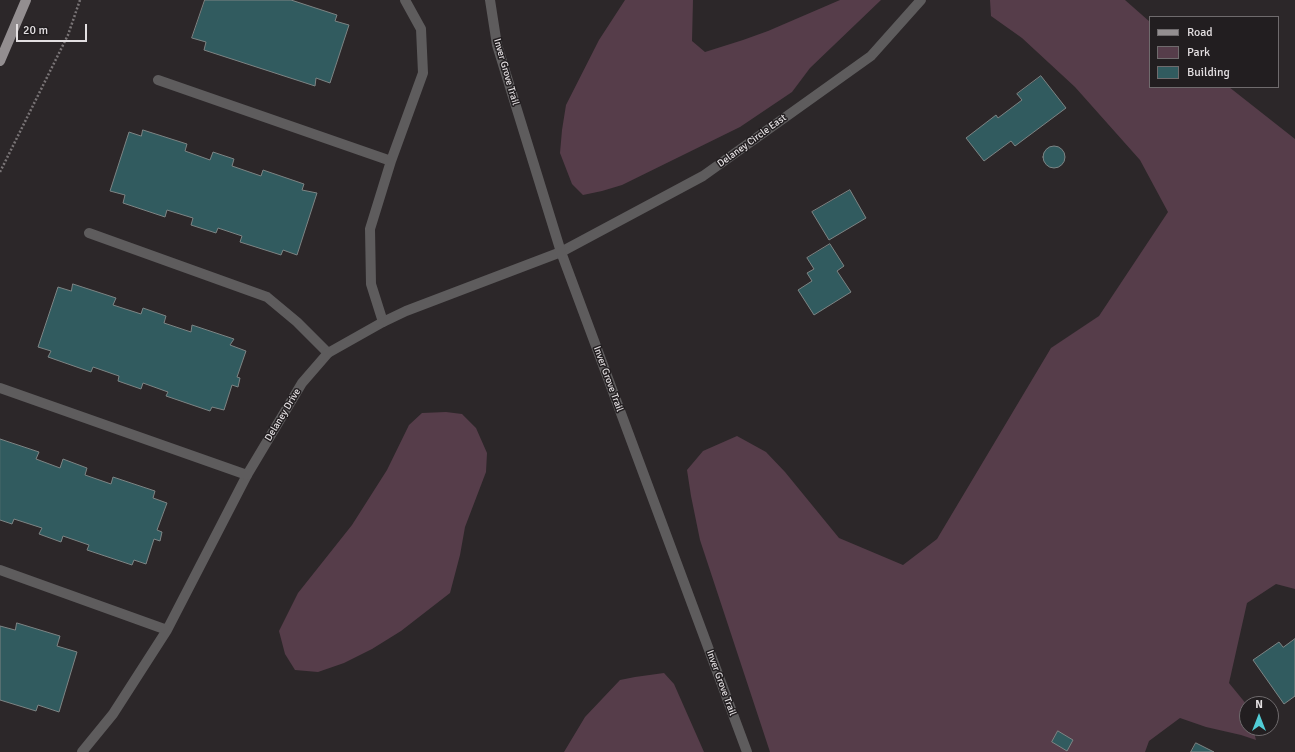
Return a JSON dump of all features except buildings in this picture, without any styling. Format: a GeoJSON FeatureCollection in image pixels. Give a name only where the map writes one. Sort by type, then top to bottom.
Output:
{"type":"FeatureCollection","features":[{"type":"Feature","properties":{"kind":"main road"},"geometry":{"type":"LineString","coordinates":[[0,61],[26,0]]}},
{"type":"Feature","properties":{"kind":"street"},"geometry":{"type":"LineString","coordinates":[[383,322],[371,284],[370,229],[391,161],[423,73],[421,29],[406,0]]}},
{"type":"Feature","properties":{"kind":"street","name":"Inver Grove Trail"},"geometry":{"type":"LineString","coordinates":[[490,0],[497,45],[561,252],[747,752]]}},
{"type":"Feature","properties":{"kind":"street","name":"Delaney Circle East"},"geometry":{"type":"LineString","coordinates":[[561,252],[703,176],[871,56],[921,0]]}},
{"type":"Feature","properties":{"kind":"street"},"geometry":{"type":"LineString","coordinates":[[158,80],[391,161]]}},
{"type":"Feature","properties":{"kind":"street"},"geometry":{"type":"LineString","coordinates":[[89,233],[267,297],[297,322],[328,353]]}},
{"type":"Feature","properties":{"kind":"street","name":"Delaney Drive"},"geometry":{"type":"LineString","coordinates":[[82,752],[113,714],[167,630],[247,475],[302,383],[328,353],[383,322],[406,311],[561,252]]}},
{"type":"Feature","properties":{"kind":"street"},"geometry":{"type":"LineString","coordinates":[[0,388],[247,475]]}},
{"type":"Feature","properties":{"kind":"street"},"geometry":{"type":"LineString","coordinates":[[0,570],[167,630]]}},
{"type":"Feature","properties":{"kind":"path"},"geometry":{"type":"LineString","coordinates":[[0,172],[68,35],[80,0]]}},
{"type":"Feature","properties":{"kind":"green space"},"geometry":{"type":"Polygon","coordinates":[[[625,0],[693,0],[692,41],[705,52],[768,31],[840,0],[881,0],[810,68],[792,92],[740,127],[622,185],[583,195],[572,184],[560,153],[566,105],[599,40],[625,0]]]}},
{"type":"Feature","properties":{"kind":"green space"},"geometry":{"type":"Polygon","coordinates":[[[990,0],[1125,0],[1149,21],[1149,88],[1230,88],[1295,139],[1295,589],[1276,584],[1247,603],[1229,683],[1240,696],[1239,735],[1206,727],[1180,718],[1149,741],[1145,752],[770,752],[700,540],[687,470],[703,451],[737,436],[766,452],[785,472],[839,538],[903,565],[937,539],[1051,348],[1099,316],[1168,212],[1140,160],[1075,87],[1022,38],[991,16],[990,0]]]}},
{"type":"Feature","properties":{"kind":"green space"},"geometry":{"type":"Polygon","coordinates":[[[446,412],[462,414],[476,428],[487,453],[486,472],[465,527],[460,555],[450,593],[401,631],[372,649],[344,663],[318,672],[295,670],[285,654],[279,631],[298,593],[352,525],[387,470],[409,425],[422,413],[446,412]]]}},
{"type":"Feature","properties":{"kind":"green space"},"geometry":{"type":"Polygon","coordinates":[[[664,673],[674,684],[704,752],[564,752],[585,717],[620,680],[664,673]]]}},
{"type":"Feature","properties":{"kind":"green space"},"geometry":{"type":"Polygon","coordinates":[[[1244,736],[1255,736],[1256,740],[1244,736]]]}}]}
